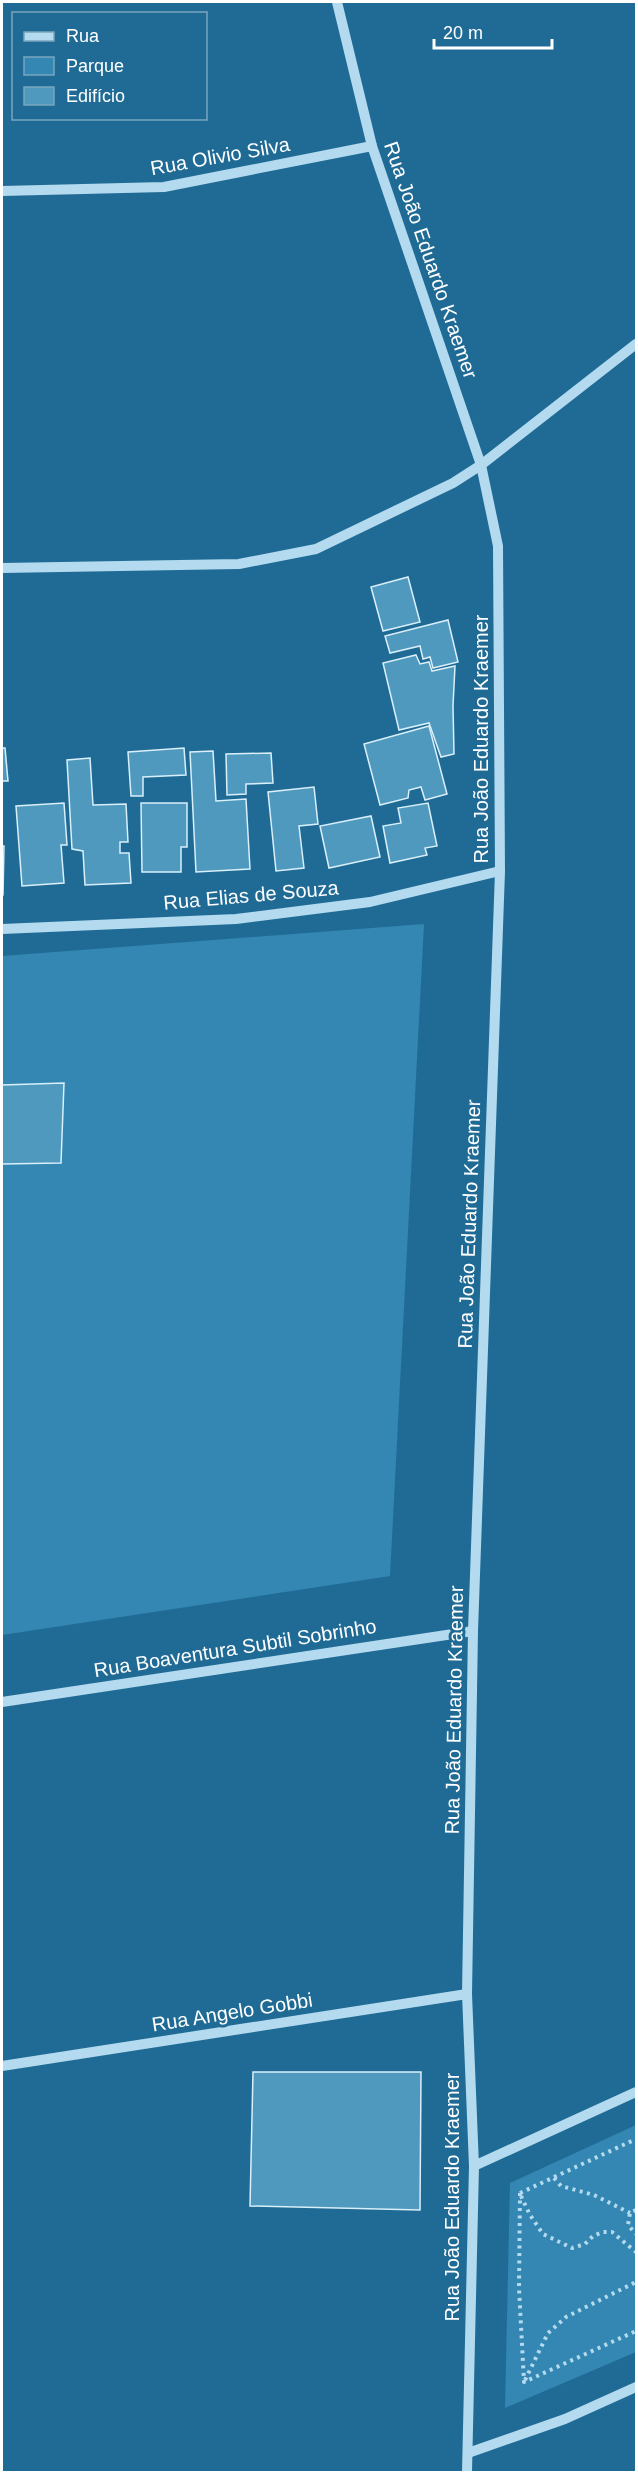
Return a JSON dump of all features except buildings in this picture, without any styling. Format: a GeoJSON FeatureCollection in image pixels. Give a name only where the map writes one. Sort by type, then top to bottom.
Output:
{"type":"FeatureCollection","features":[{"type":"Feature","properties":{"kind":"street","name":"Rua João Eduardo Kraemer"},"geometry":{"type":"LineString","coordinates":[[337,2],[372,146],[481,465],[498,546],[500,871],[473,1630],[467,1994],[474,2166],[467,2472]]}},
{"type":"Feature","properties":{"kind":"street","name":"Rua Olivio Silva"},"geometry":{"type":"LineString","coordinates":[[2,191],[164,188],[372,146]]}},
{"type":"Feature","properties":{"kind":"street"},"geometry":{"type":"LineString","coordinates":[[2,568],[239,564],[316,549],[453,483],[481,465],[636,344]]}},
{"type":"Feature","properties":{"kind":"street","name":"Rua Elias de Souza"},"geometry":{"type":"LineString","coordinates":[[2,929],[236,919],[370,902],[500,871]]}},
{"type":"Feature","properties":{"kind":"street","name":"Rua Boaventura Subtil Sobrinho"},"geometry":{"type":"LineString","coordinates":[[2,1702],[473,1630]]}},
{"type":"Feature","properties":{"kind":"street","name":"Rua Angelo Gobbi"},"geometry":{"type":"LineString","coordinates":[[2,2066],[467,1994]]}},
{"type":"Feature","properties":{"kind":"street"},"geometry":{"type":"LineString","coordinates":[[474,2166],[636,2092]]}},
{"type":"Feature","properties":{"kind":"street"},"geometry":{"type":"LineString","coordinates":[[468,2453],[566,2419],[636,2387]]}},
{"type":"Feature","properties":{"kind":"path"},"geometry":{"type":"LineString","coordinates":[[520,2193],[636,2139]]}},
{"type":"Feature","properties":{"kind":"path"},"geometry":{"type":"LineString","coordinates":[[554,2177],[561,2186],[594,2194],[630,2213],[636,2211]]}},
{"type":"Feature","properties":{"kind":"path"},"geometry":{"type":"LineString","coordinates":[[520,2193],[530,2216],[543,2234],[572,2247],[585,2244],[593,2236],[603,2232],[612,2232],[636,2252]]}},
{"type":"Feature","properties":{"kind":"path"},"geometry":{"type":"LineString","coordinates":[[520,2193],[519,2288],[524,2382]]}},
{"type":"Feature","properties":{"kind":"path"},"geometry":{"type":"LineString","coordinates":[[630,2213],[628,2225],[636,2234]]}},
{"type":"Feature","properties":{"kind":"path"},"geometry":{"type":"LineString","coordinates":[[524,2382],[548,2333],[566,2317],[636,2282]]}},
{"type":"Feature","properties":{"kind":"path"},"geometry":{"type":"LineString","coordinates":[[524,2382],[636,2331]]}},
{"type":"Feature","properties":{"kind":"green space"},"geometry":{"type":"Polygon","coordinates":[[[424,924],[390,1576],[2,1635],[2,956],[424,924]]]}},
{"type":"Feature","properties":{"kind":"green space"},"geometry":{"type":"Polygon","coordinates":[[[636,2125],[636,2352],[505,2408],[510,2183],[636,2125]]]}}]}
